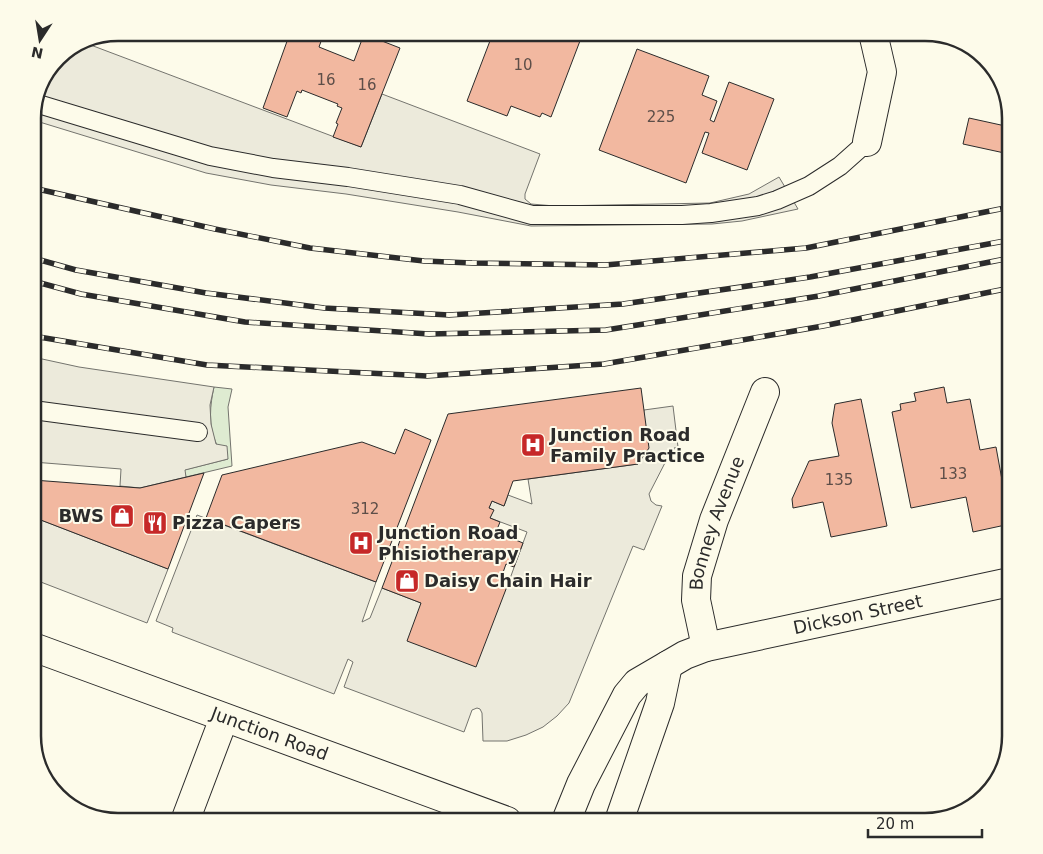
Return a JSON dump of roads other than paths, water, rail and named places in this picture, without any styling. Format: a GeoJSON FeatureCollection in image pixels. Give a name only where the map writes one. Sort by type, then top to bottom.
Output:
{"type":"FeatureCollection","features":[{"type":"Feature","properties":{"kind":"street"},"geometry":{"type":"LineString","coordinates":[[867,142],[882,72],[875,41]]}},
{"type":"Feature","properties":{"kind":"street","name":"Bonney Avenue"},"geometry":{"type":"LineString","coordinates":[[706,647],[696,600],[697,576],[714,520],[765,392]]}},
{"type":"Feature","properties":{"kind":"street","name":"Dickson Street"},"geometry":{"type":"LineString","coordinates":[[706,647],[1002,584]]}},
{"type":"Feature","properties":{"kind":"street"},"geometry":{"type":"LineString","coordinates":[[570,813],[581,784],[627,695],[637,683],[685,655],[706,647]]}},
{"type":"Feature","properties":{"kind":"street","name":"Junction Road"},"geometry":{"type":"LineString","coordinates":[[41,650],[483,813]]}},
{"type":"Feature","properties":{"kind":"street"},"geometry":{"type":"LineString","coordinates":[[622,813],[660,703],[668,665]]}},
{"type":"Feature","properties":{"kind":"street"},"geometry":{"type":"LineString","coordinates":[[188,813],[224,718]]}},
{"type":"Feature","properties":{"kind":"lane"},"geometry":{"type":"LineString","coordinates":[[43,105],[210,156],[264,166],[460,195],[532,215],[682,215],[721,212],[758,206],[810,186],[840,166],[867,142]]}},
{"type":"Feature","properties":{"kind":"lane"},"geometry":{"type":"LineString","coordinates":[[41,411],[198,432]]}},
{"type":"Feature","properties":{"kind":"railway"},"geometry":{"type":"LineString","coordinates":[[41,190],[215,229],[310,248],[424,261],[472,263],[605,265],[806,248],[1002,209]]}},
{"type":"Feature","properties":{"kind":"railway"},"geometry":{"type":"LineString","coordinates":[[41,260],[76,270],[206,293],[324,308],[449,315],[623,304],[810,277],[1002,241]]}},
{"type":"Feature","properties":{"kind":"railway"},"geometry":{"type":"LineString","coordinates":[[41,283],[81,294],[245,322],[429,334],[606,330],[819,296],[1002,260]]}},
{"type":"Feature","properties":{"kind":"railway"},"geometry":{"type":"LineString","coordinates":[[41,337],[207,365],[427,376],[604,364],[823,326],[1002,290]]}},
{"type":"Feature","properties":{"kind":"place","name":"Junction Road Family Practice"},"geometry":{"type":"Point","coordinates":[533,445]}},
{"type":"Feature","properties":{"kind":"place","name":"BWS"},"geometry":{"type":"Point","coordinates":[122,516]}},
{"type":"Feature","properties":{"kind":"place","name":"Pizza Capers"},"geometry":{"type":"Point","coordinates":[155,523]}},
{"type":"Feature","properties":{"kind":"place","name":"Junction Road Phisiotherapy"},"geometry":{"type":"Point","coordinates":[361,543]}},
{"type":"Feature","properties":{"kind":"place","name":"Daisy Chain Hair"},"geometry":{"type":"Point","coordinates":[407,581]}}]}
